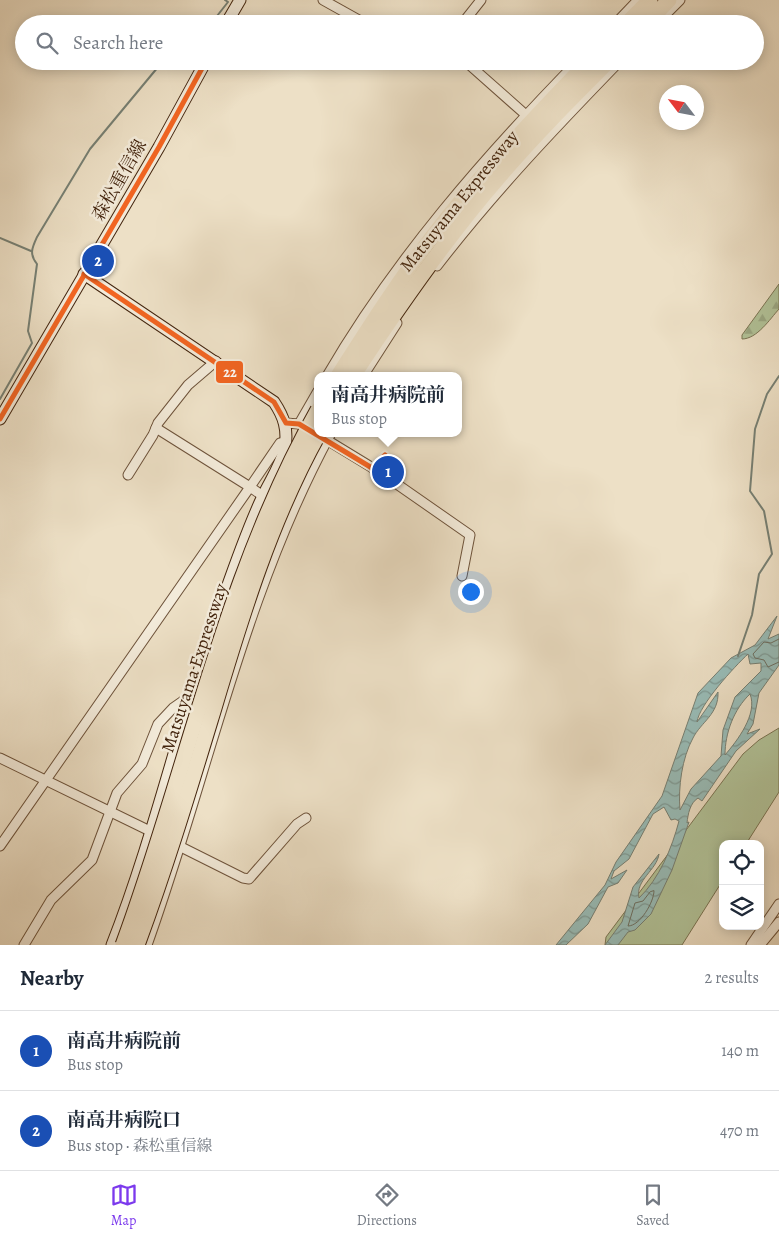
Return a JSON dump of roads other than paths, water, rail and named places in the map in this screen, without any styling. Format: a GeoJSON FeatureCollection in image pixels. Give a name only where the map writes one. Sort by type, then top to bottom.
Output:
{"type":"FeatureCollection","features":[{"type":"Feature","properties":{"kind":"highway"},"geometry":{"type":"LineString","coordinates":[[635,15],[650,0]]}},
{"type":"Feature","properties":{"kind":"highway"},"geometry":{"type":"LineString","coordinates":[[655,15],[669,0]]}},
{"type":"Feature","properties":{"kind":"highway","name":"Matsuyama Expressway"},"geometry":{"type":"LineString","coordinates":[[341,372],[379,311],[432,237],[489,167],[581,70]]}},
{"type":"Feature","properties":{"kind":"highway","name":"Matsuyama Expressway"},"geometry":{"type":"LineString","coordinates":[[356,372],[437,254],[493,184],[601,70]]}},
{"type":"Feature","properties":{"kind":"highway","name":"Matsuyama Expressway"},"geometry":{"type":"LineString","coordinates":[[123,945],[166,819],[221,637],[247,564],[273,498],[314,418]]}},
{"type":"Feature","properties":{"kind":"highway","name":"Matsuyama Expressway"},"geometry":{"type":"LineString","coordinates":[[137,945],[176,832],[234,641],[259,568],[285,503],[325,437]]}},
{"type":"Feature","properties":{"kind":"street"},"geometry":{"type":"LineString","coordinates":[[231,15],[240,0]]}},
{"type":"Feature","properties":{"kind":"street"},"geometry":{"type":"LineString","coordinates":[[323,0],[335,3],[353,15]]}},
{"type":"Feature","properties":{"kind":"street"},"geometry":{"type":"LineString","coordinates":[[469,15],[481,0]]}},
{"type":"Feature","properties":{"kind":"street"},"geometry":{"type":"LineString","coordinates":[[624,15],[638,0]]}},
{"type":"Feature","properties":{"kind":"street"},"geometry":{"type":"LineString","coordinates":[[665,15],[680,0]]}},
{"type":"Feature","properties":{"kind":"street","name":"森松重信線"},"geometry":{"type":"LineString","coordinates":[[0,419],[201,70]]}},
{"type":"Feature","properties":{"kind":"street"},"geometry":{"type":"LineString","coordinates":[[475,70],[526,115]]}},
{"type":"Feature","properties":{"kind":"street"},"geometry":{"type":"LineString","coordinates":[[329,372],[369,307],[409,254],[471,176],[569,70]]}},
{"type":"Feature","properties":{"kind":"street"},"geometry":{"type":"LineString","coordinates":[[366,372],[400,319],[476,216],[547,137],[611,70]]}},
{"type":"Feature","properties":{"kind":"street"},"geometry":{"type":"LineString","coordinates":[[84,274],[216,361],[274,402],[286,423],[286,442],[281,459],[263,496],[216,619],[132,896],[112,945]]}},
{"type":"Feature","properties":{"kind":"street"},"geometry":{"type":"LineString","coordinates":[[128,475],[156,428],[188,385],[216,361]]}},
{"type":"Feature","properties":{"kind":"street"},"geometry":{"type":"LineString","coordinates":[[299,424],[314,398]]}},
{"type":"Feature","properties":{"kind":"street"},"geometry":{"type":"LineString","coordinates":[[286,423],[299,424],[314,430]]}},
{"type":"Feature","properties":{"kind":"street"},"geometry":{"type":"LineString","coordinates":[[156,428],[263,496]]}},
{"type":"Feature","properties":{"kind":"street"},"geometry":{"type":"LineString","coordinates":[[147,945],[181,847],[247,630],[267,572],[285,525],[325,437]]}},
{"type":"Feature","properties":{"kind":"street"},"geometry":{"type":"LineString","coordinates":[[329,437],[470,535],[462,576]]}},
{"type":"Feature","properties":{"kind":"street"},"geometry":{"type":"LineString","coordinates":[[0,846],[280,443],[286,442]]}},
{"type":"Feature","properties":{"kind":"street"},"geometry":{"type":"LineString","coordinates":[[24,945],[51,900],[92,860],[123,784],[142,764],[163,717],[183,701],[192,698]]}},
{"type":"Feature","properties":{"kind":"street"},"geometry":{"type":"LineString","coordinates":[[0,758],[152,832]]}},
{"type":"Feature","properties":{"kind":"street"},"geometry":{"type":"LineString","coordinates":[[181,847],[243,878],[249,879],[297,824],[306,818]]}},
{"type":"Feature","properties":{"kind":"street"},"geometry":{"type":"LineString","coordinates":[[751,945],[779,904]]}},
{"type":"Feature","properties":{"kind":"street"},"geometry":{"type":"LineString","coordinates":[[760,945],[779,922]]}},
{"type":"Feature","properties":{"kind":"water"},"geometry":{"type":"Polygon","coordinates":[[[777,616],[768,639],[779,634],[779,665],[759,693],[753,724],[747,734],[760,729],[736,751],[702,801],[698,798],[691,806],[687,823],[689,822],[672,870],[651,914],[635,930],[628,932],[618,945],[605,945],[622,922],[633,887],[659,854],[640,886],[639,898],[653,882],[669,852],[679,821],[671,820],[664,807],[653,814],[629,859],[614,871],[611,879],[627,870],[618,883],[608,887],[588,924],[566,945],[556,945],[605,885],[616,862],[662,796],[698,693],[731,658],[755,645],[777,616]],[[748,654],[718,686],[699,715],[697,722],[718,692],[718,700],[713,712],[696,732],[686,754],[680,782],[680,810],[691,789],[721,756],[723,730],[735,697],[761,671],[761,663],[750,664],[748,654]],[[750,694],[735,714],[727,738],[725,755],[740,735],[749,718],[752,702],[750,694]]]}},
{"type":"Feature","properties":{"kind":"waterway"},"geometry":{"type":"LineString","coordinates":[[218,15],[228,2],[225,0]]}},
{"type":"Feature","properties":{"kind":"waterway"},"geometry":{"type":"LineString","coordinates":[[0,399],[32,343],[28,331],[37,264],[32,251],[37,237],[90,149],[156,70]]}},
{"type":"Feature","properties":{"kind":"waterway"},"geometry":{"type":"LineString","coordinates":[[0,238],[31,251]]}},
{"type":"Feature","properties":{"kind":"waterway"},"geometry":{"type":"LineString","coordinates":[[738,656],[752,615],[759,574],[772,554],[764,511],[750,491],[755,429],[767,394],[779,376]]}},
{"type":"Feature","properties":{"kind":"place","name":"南高井病院口"},"geometry":{"type":"Point","coordinates":[98,261]}},
{"type":"Feature","properties":{"kind":"place","name":"南高井病院前"},"geometry":{"type":"Point","coordinates":[388,472]}}]}
